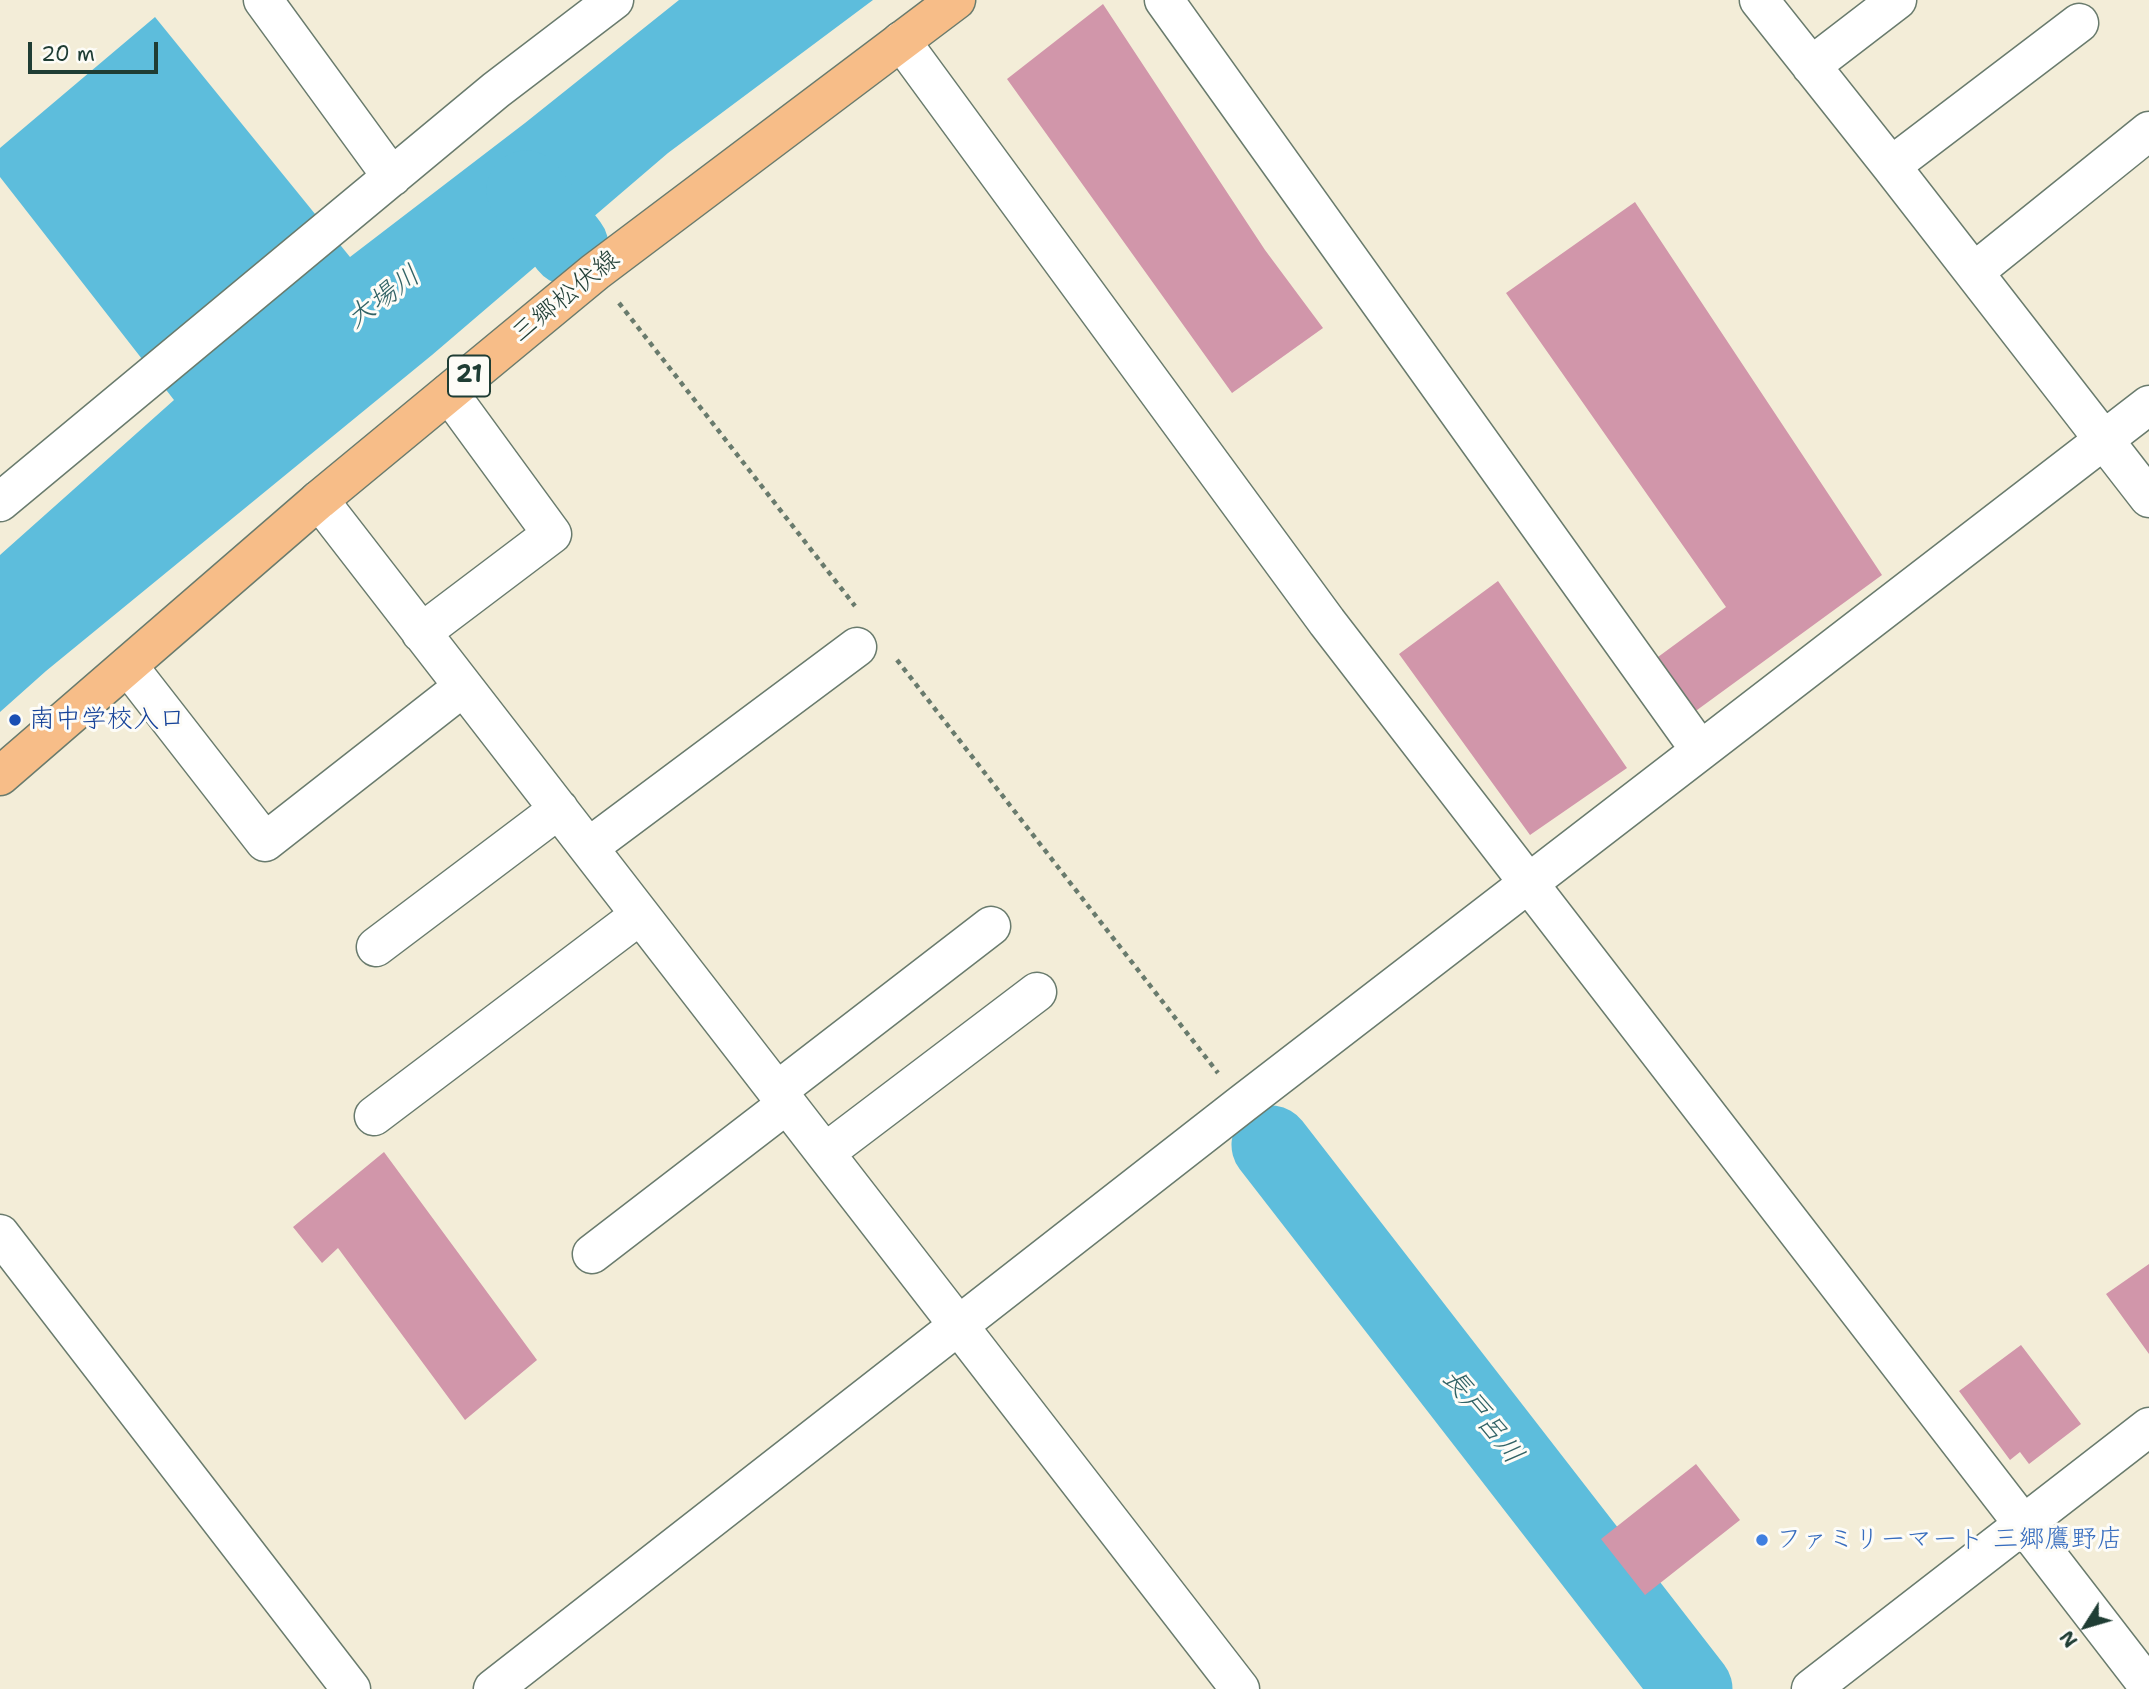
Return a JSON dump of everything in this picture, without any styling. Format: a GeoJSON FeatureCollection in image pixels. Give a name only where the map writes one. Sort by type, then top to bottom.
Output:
{"type":"FeatureCollection","features":[{"type":"Feature","properties":{"kind":"main road","name":"三郷松伏線"},"geometry":{"type":"LineString","coordinates":[[0,776],[319,500],[595,272],[956,0]]}},
{"type":"Feature","properties":{"kind":"street"},"geometry":{"type":"LineString","coordinates":[[263,0],[392,177]]}},
{"type":"Feature","properties":{"kind":"street"},"geometry":{"type":"LineString","coordinates":[[0,502],[496,90],[614,0]]}},
{"type":"Feature","properties":{"kind":"street"},"geometry":{"type":"LineString","coordinates":[[1164,0],[1700,750]]}},
{"type":"Feature","properties":{"kind":"street"},"geometry":{"type":"LineString","coordinates":[[1759,0],[2149,498]]}},
{"type":"Feature","properties":{"kind":"street"},"geometry":{"type":"LineString","coordinates":[[1811,66],[1897,0]]}},
{"type":"Feature","properties":{"kind":"street"},"geometry":{"type":"LineString","coordinates":[[1891,166],[2079,23]]}},
{"type":"Feature","properties":{"kind":"street"},"geometry":{"type":"LineString","coordinates":[[901,41],[1327,622],[2149,1687]]}},
{"type":"Feature","properties":{"kind":"street"},"geometry":{"type":"LineString","coordinates":[[1974,272],[2149,131]]}},
{"type":"Feature","properties":{"kind":"street"},"geometry":{"type":"LineString","coordinates":[[421,634],[552,534],[449,393]]}},
{"type":"Feature","properties":{"kind":"street"},"geometry":{"type":"LineString","coordinates":[[493,1689],[1242,1104],[2149,405]]}},
{"type":"Feature","properties":{"kind":"street"},"geometry":{"type":"LineString","coordinates":[[319,500],[1240,1689]]}},
{"type":"Feature","properties":{"kind":"street"},"geometry":{"type":"LineString","coordinates":[[589,847],[870,638]]}},
{"type":"Feature","properties":{"kind":"street"},"geometry":{"type":"LineString","coordinates":[[128,666],[265,842],[463,687]]}},
{"type":"Feature","properties":{"kind":"street"},"geometry":{"type":"LineString","coordinates":[[376,947],[559,809]]}},
{"type":"Feature","properties":{"kind":"street"},"geometry":{"type":"LineString","coordinates":[[374,1116],[640,915]]}},
{"type":"Feature","properties":{"kind":"street"},"geometry":{"type":"LineString","coordinates":[[592,1254],[991,926]]}},
{"type":"Feature","properties":{"kind":"street"},"geometry":{"type":"LineString","coordinates":[[826,1152],[1038,992]]}},
{"type":"Feature","properties":{"kind":"street"},"geometry":{"type":"LineString","coordinates":[[0,1234],[351,1689]]}},
{"type":"Feature","properties":{"kind":"street"},"geometry":{"type":"LineString","coordinates":[[1811,1689],[2149,1427]]}},
{"type":"Feature","properties":{"kind":"path"},"geometry":{"type":"LineString","coordinates":[[611,293],[870,638],[1242,1104]]}},
{"type":"Feature","properties":{"kind":"water","name":"大場川"},"geometry":{"type":"Polygon","coordinates":[[[679,0],[873,0],[668,153],[432,355],[46,671],[0,712],[0,555],[174,400],[0,177],[0,148],[155,17],[350,257],[525,123],[679,0]]]}},
{"type":"Feature","properties":{"kind":"building"},"geometry":{"type":"Polygon","coordinates":[[[1103,4],[1265,250],[1323,328],[1232,393],[1007,79],[1103,4]]]}},
{"type":"Feature","properties":{"kind":"building"},"geometry":{"type":"Polygon","coordinates":[[[1635,202],[1882,575],[1682,721],[1643,668],[1726,607],[1506,293],[1635,202]]]}},
{"type":"Feature","properties":{"kind":"building"},"geometry":{"type":"Polygon","coordinates":[[[1498,581],[1627,768],[1530,835],[1399,654],[1498,581]]]}},
{"type":"Feature","properties":{"kind":"building"},"geometry":{"type":"Polygon","coordinates":[[[384,1152],[537,1360],[465,1420],[338,1248],[322,1263],[293,1227],[384,1152]]]}},
{"type":"Feature","properties":{"kind":"building"},"geometry":{"type":"Polygon","coordinates":[[[2149,1264],[2149,1354],[2106,1294],[2149,1264]]]}},
{"type":"Feature","properties":{"kind":"building"},"geometry":{"type":"Polygon","coordinates":[[[2021,1345],[2081,1424],[2029,1464],[2020,1452],[2010,1460],[1959,1391],[2021,1345]]]}},
{"type":"Feature","properties":{"kind":"building"},"geometry":{"type":"Polygon","coordinates":[[[1696,1464],[1740,1520],[1645,1595],[1601,1539],[1696,1464]]]}},
{"type":"Feature","properties":{"kind":"waterway","name":"長戸呂川"},"geometry":{"type":"LineString","coordinates":[[526,190],[569,246]]}},
{"type":"Feature","properties":{"kind":"waterway","name":"長戸呂川"},"geometry":{"type":"LineString","coordinates":[[1271,1145],[1693,1689]]}},
{"type":"Feature","properties":{"kind":"place","name":"南中学校入口"},"geometry":{"type":"Point","coordinates":[15,720]}},
{"type":"Feature","properties":{"kind":"place","name":"ファミリーマート 三郷鷹野店"},"geometry":{"type":"Point","coordinates":[1762,1540]}}]}
